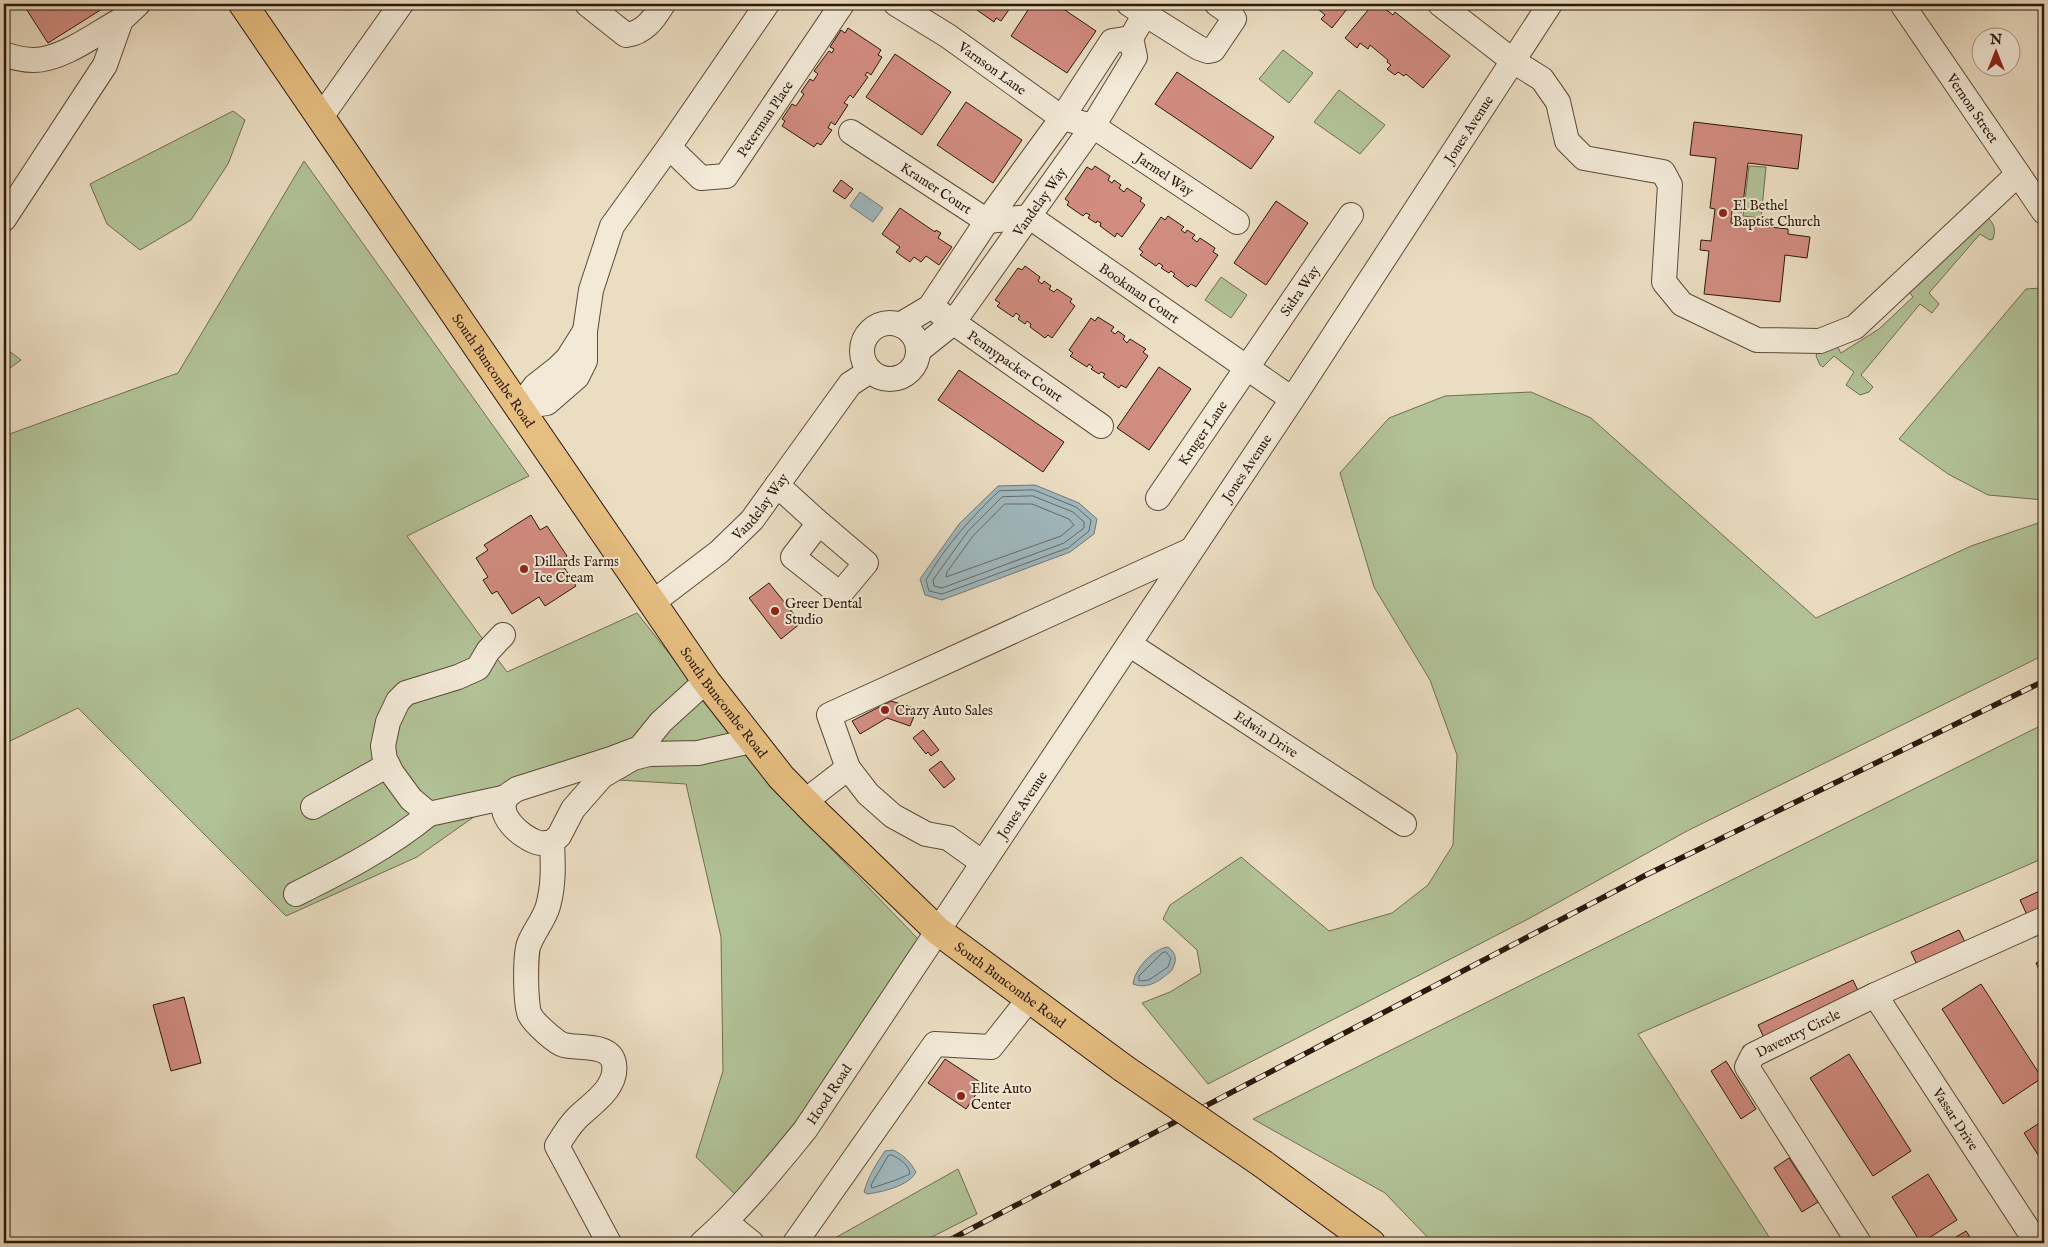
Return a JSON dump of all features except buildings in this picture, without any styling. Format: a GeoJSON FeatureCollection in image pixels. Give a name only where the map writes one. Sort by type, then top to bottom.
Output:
{"type":"FeatureCollection","features":[{"type":"Feature","properties":{"kind":"main road","name":"South Buncombe Road"},"geometry":{"type":"LineString","coordinates":[[243,4],[706,681],[751,742],[781,777],[804,802],[938,930],[1123,1068],[1263,1164],[1372,1243]]}},
{"type":"Feature","properties":{"kind":"street"},"geometry":{"type":"LineString","coordinates":[[4,54],[18,59],[35,60],[55,56],[121,20],[138,4]]}},
{"type":"Feature","properties":{"kind":"street"},"geometry":{"type":"LineString","coordinates":[[321,118],[401,4]]}},
{"type":"Feature","properties":{"kind":"street"},"geometry":{"type":"LineString","coordinates":[[586,4],[626,36],[637,34],[655,18],[663,4]]}},
{"type":"Feature","properties":{"kind":"street"},"geometry":{"type":"LineString","coordinates":[[518,407],[535,386],[568,358],[584,331],[591,290],[612,226],[669,147],[767,4]]}},
{"type":"Feature","properties":{"kind":"street","name":"Peterman Place"},"geometry":{"type":"LineString","coordinates":[[669,147],[701,178],[726,176],[842,4]]}},
{"type":"Feature","properties":{"kind":"street","name":"Varnson Lane"},"geometry":{"type":"LineString","coordinates":[[896,4],[948,36],[1062,118],[1093,126]]}},
{"type":"Feature","properties":{"kind":"street"},"geometry":{"type":"LineString","coordinates":[[900,325],[930,307],[987,221],[1062,118],[1112,41],[1131,38],[1141,7],[1199,48],[1208,52],[1213,50],[1234,19],[1231,14],[1218,4]]}},
{"type":"Feature","properties":{"kind":"street"},"geometry":{"type":"LineString","coordinates":[[1440,4],[1512,61],[1542,79],[1558,102],[1567,141],[1584,158],[1663,172],[1670,185],[1664,282],[1682,304],[1758,340],[1820,340],[1855,328],[2018,174]]}},
{"type":"Feature","properties":{"kind":"street","name":"Jones Avenue"},"geometry":{"type":"LineString","coordinates":[[938,930],[1292,400],[1550,4]]}},
{"type":"Feature","properties":{"kind":"street","name":"Vernon Street"},"geometry":{"type":"LineString","coordinates":[[1902,4],[2044,212]]}},
{"type":"Feature","properties":{"kind":"street"},"geometry":{"type":"LineString","coordinates":[[4,219],[105,65],[121,20]]}},
{"type":"Feature","properties":{"kind":"street","name":"Vandelay Way"},"geometry":{"type":"LineString","coordinates":[[918,351],[953,323],[1030,218],[1093,126],[1135,57],[1131,38]]}},
{"type":"Feature","properties":{"kind":"street","name":"Jarmel Way"},"geometry":{"type":"LineString","coordinates":[[1093,126],[1237,222]]}},
{"type":"Feature","properties":{"kind":"street","name":"Kramer Court"},"geometry":{"type":"LineString","coordinates":[[851,132],[987,221],[1030,218]]}},
{"type":"Feature","properties":{"kind":"street","name":"Sidra Way"},"geometry":{"type":"LineString","coordinates":[[1248,368],[1351,215]]}},
{"type":"Feature","properties":{"kind":"street","name":"Bookman Court"},"geometry":{"type":"LineString","coordinates":[[1030,218],[1292,400]]}},
{"type":"Feature","properties":{"kind":"street","name":"Pennypacker Court"},"geometry":{"type":"LineString","coordinates":[[930,307],[1101,426]]}},
{"type":"Feature","properties":{"kind":"street"},"geometry":{"type":"LineString","coordinates":[[891,323],[900,325],[913,335],[918,351],[912,368],[905,375],[886,379],[870,371],[864,363],[862,344],[873,328],[881,324],[891,323]]}},
{"type":"Feature","properties":{"kind":"street","name":"Kruger Lane"},"geometry":{"type":"LineString","coordinates":[[1158,498],[1248,368]]}},
{"type":"Feature","properties":{"kind":"street","name":"Vandelay Way"},"geometry":{"type":"LineString","coordinates":[[652,603],[719,552],[752,520],[850,384],[870,371]]}},
{"type":"Feature","properties":{"kind":"street"},"geometry":{"type":"LineString","coordinates":[[777,485],[819,523]]}},
{"type":"Feature","properties":{"kind":"street"},"geometry":{"type":"LineString","coordinates":[[983,863],[948,838],[926,834],[893,816],[868,794],[848,768],[829,715],[1191,550]]}},
{"type":"Feature","properties":{"kind":"street"},"geometry":{"type":"LineString","coordinates":[[429,814],[411,799],[388,765],[383,746],[388,722],[398,701],[406,693],[458,677],[478,668],[488,651],[503,635]]}},
{"type":"Feature","properties":{"kind":"street","name":"Edwin Drive"},"geometry":{"type":"LineString","coordinates":[[1129,644],[1404,824]]}},
{"type":"Feature","properties":{"kind":"street"},"geometry":{"type":"LineString","coordinates":[[507,797],[504,806],[506,818],[522,834],[537,842],[552,842],[559,836],[573,809],[602,776],[640,748],[661,722],[706,681]]}},
{"type":"Feature","properties":{"kind":"street"},"geometry":{"type":"LineString","coordinates":[[296,894],[348,868],[410,829],[429,814],[507,797],[517,789],[632,755],[698,753],[751,742]]}},
{"type":"Feature","properties":{"kind":"street"},"geometry":{"type":"LineString","coordinates":[[313,807],[388,765]]}},
{"type":"Feature","properties":{"kind":"street"},"geometry":{"type":"LineString","coordinates":[[804,802],[848,768]]}},
{"type":"Feature","properties":{"kind":"street"},"geometry":{"type":"LineString","coordinates":[[552,842],[554,876],[547,908],[528,945],[526,988],[530,1015],[548,1035],[562,1045],[598,1050],[608,1054],[614,1063],[612,1080],[602,1096],[576,1118],[563,1135],[558,1146],[609,1243]]}},
{"type":"Feature","properties":{"kind":"street","name":"Daventry Circle"},"geometry":{"type":"LineString","coordinates":[[1859,1243],[1747,1067],[1754,1055],[1875,995],[2044,919]]}},
{"type":"Feature","properties":{"kind":"street","name":"Hood Road"},"geometry":{"type":"LineString","coordinates":[[702,1243],[726,1222],[766,1178],[805,1130],[938,930]]}},
{"type":"Feature","properties":{"kind":"street","name":"Vassar Drive"},"geometry":{"type":"LineString","coordinates":[[1875,995],[2037,1243]]}},
{"type":"Feature","properties":{"kind":"street"},"geometry":{"type":"LineString","coordinates":[[795,1243],[935,1044],[992,1046],[1029,999]]}},
{"type":"Feature","properties":{"kind":"street"},"geometry":{"type":"LineString","coordinates":[[726,1222],[752,1243]]}},
{"type":"Feature","properties":{"kind":"green space"},"geometry":{"type":"Polygon","coordinates":[[[1283,50],[1313,73],[1289,103],[1259,79],[1283,50]]]}},
{"type":"Feature","properties":{"kind":"green space"},"geometry":{"type":"Polygon","coordinates":[[[1339,90],[1385,125],[1360,154],[1314,122],[1339,90]]]}},
{"type":"Feature","properties":{"kind":"green space"},"geometry":{"type":"Polygon","coordinates":[[[233,111],[245,120],[228,164],[191,220],[140,250],[107,224],[90,184],[233,111]]]}},
{"type":"Feature","properties":{"kind":"green space"},"geometry":{"type":"Polygon","coordinates":[[[304,161],[529,476],[407,536],[507,672],[637,613],[790,806],[919,940],[846,1063],[737,1196],[696,1157],[723,1071],[721,937],[686,784],[533,775],[417,857],[286,916],[78,708],[4,744],[4,436],[178,373],[304,161]]]}},
{"type":"Feature","properties":{"kind":"green space"},"geometry":{"type":"Polygon","coordinates":[[[1749,166],[1766,167],[1761,218],[1743,216],[1749,166]]]}},
{"type":"Feature","properties":{"kind":"green space"},"geometry":{"type":"Polygon","coordinates":[[[1983,212],[1993,224],[1993,239],[1990,240],[1980,234],[1929,293],[1939,304],[1932,313],[1920,304],[1861,375],[1873,387],[1869,392],[1860,395],[1846,385],[1854,372],[1834,356],[1823,367],[1820,365],[1816,356],[1818,351],[1834,341],[1841,353],[1879,329],[1913,297],[1904,286],[1983,212]]]}},
{"type":"Feature","properties":{"kind":"green space"},"geometry":{"type":"Polygon","coordinates":[[[1221,277],[1247,295],[1231,318],[1205,300],[1221,277]]]}},
{"type":"Feature","properties":{"kind":"green space"},"geometry":{"type":"Polygon","coordinates":[[[2042,288],[2044,290],[2044,500],[1988,495],[1948,474],[1899,439],[2026,289],[2042,288]]]}},
{"type":"Feature","properties":{"kind":"green space"},"geometry":{"type":"Polygon","coordinates":[[[4,347],[21,360],[10,368],[4,364],[4,347]]]}},
{"type":"Feature","properties":{"kind":"green space"},"geometry":{"type":"Polygon","coordinates":[[[1531,392],[1591,418],[1816,618],[1971,546],[2044,521],[2044,655],[1687,831],[1530,918],[1208,1084],[1142,1003],[1170,992],[1201,973],[1197,950],[1163,919],[1170,905],[1241,857],[1329,931],[1392,913],[1428,885],[1453,845],[1457,755],[1430,680],[1374,587],[1340,473],[1389,418],[1445,396],[1531,392]]]}},
{"type":"Feature","properties":{"kind":"green space"},"geometry":{"type":"Polygon","coordinates":[[[2044,724],[2044,858],[1638,1034],[1773,1243],[1433,1243],[1385,1193],[1253,1119],[2044,724]]]}},
{"type":"Feature","properties":{"kind":"green space"},"geometry":{"type":"Polygon","coordinates":[[[958,1169],[977,1214],[920,1243],[826,1243],[958,1169]]]}},
{"type":"Feature","properties":{"kind":"water"},"geometry":{"type":"Polygon","coordinates":[[[860,192],[883,208],[873,222],[850,206],[860,192]]]}},
{"type":"Feature","properties":{"kind":"water"},"geometry":{"type":"Polygon","coordinates":[[[1035,485],[1079,503],[1097,519],[1094,534],[1070,552],[942,600],[925,595],[920,579],[959,524],[998,486],[1035,485]]]}},
{"type":"Feature","properties":{"kind":"water"},"geometry":{"type":"Polygon","coordinates":[[[1168,947],[1175,957],[1172,970],[1149,985],[1139,986],[1133,984],[1137,972],[1146,960],[1156,951],[1168,947]]]}},
{"type":"Feature","properties":{"kind":"water"},"geometry":{"type":"Polygon","coordinates":[[[893,1150],[906,1159],[916,1172],[908,1181],[901,1185],[867,1194],[864,1192],[875,1166],[885,1151],[893,1150]]]}},
{"type":"Feature","properties":{"kind":"railway"},"geometry":{"type":"LineString","coordinates":[[944,1243],[1644,876],[2044,681]]}},
{"type":"Feature","properties":{"kind":"place","name":"El Bethel Baptist Church"},"geometry":{"type":"Point","coordinates":[1723,213]}},
{"type":"Feature","properties":{"kind":"place","name":"Dillards Farms Ice Cream"},"geometry":{"type":"Point","coordinates":[524,569]}},
{"type":"Feature","properties":{"kind":"place","name":"Greer Dental Studio"},"geometry":{"type":"Point","coordinates":[775,611]}},
{"type":"Feature","properties":{"kind":"place","name":"Crazy Auto Sales"},"geometry":{"type":"Point","coordinates":[885,710]}},
{"type":"Feature","properties":{"kind":"place","name":"Elite Auto Center"},"geometry":{"type":"Point","coordinates":[961,1096]}}]}
